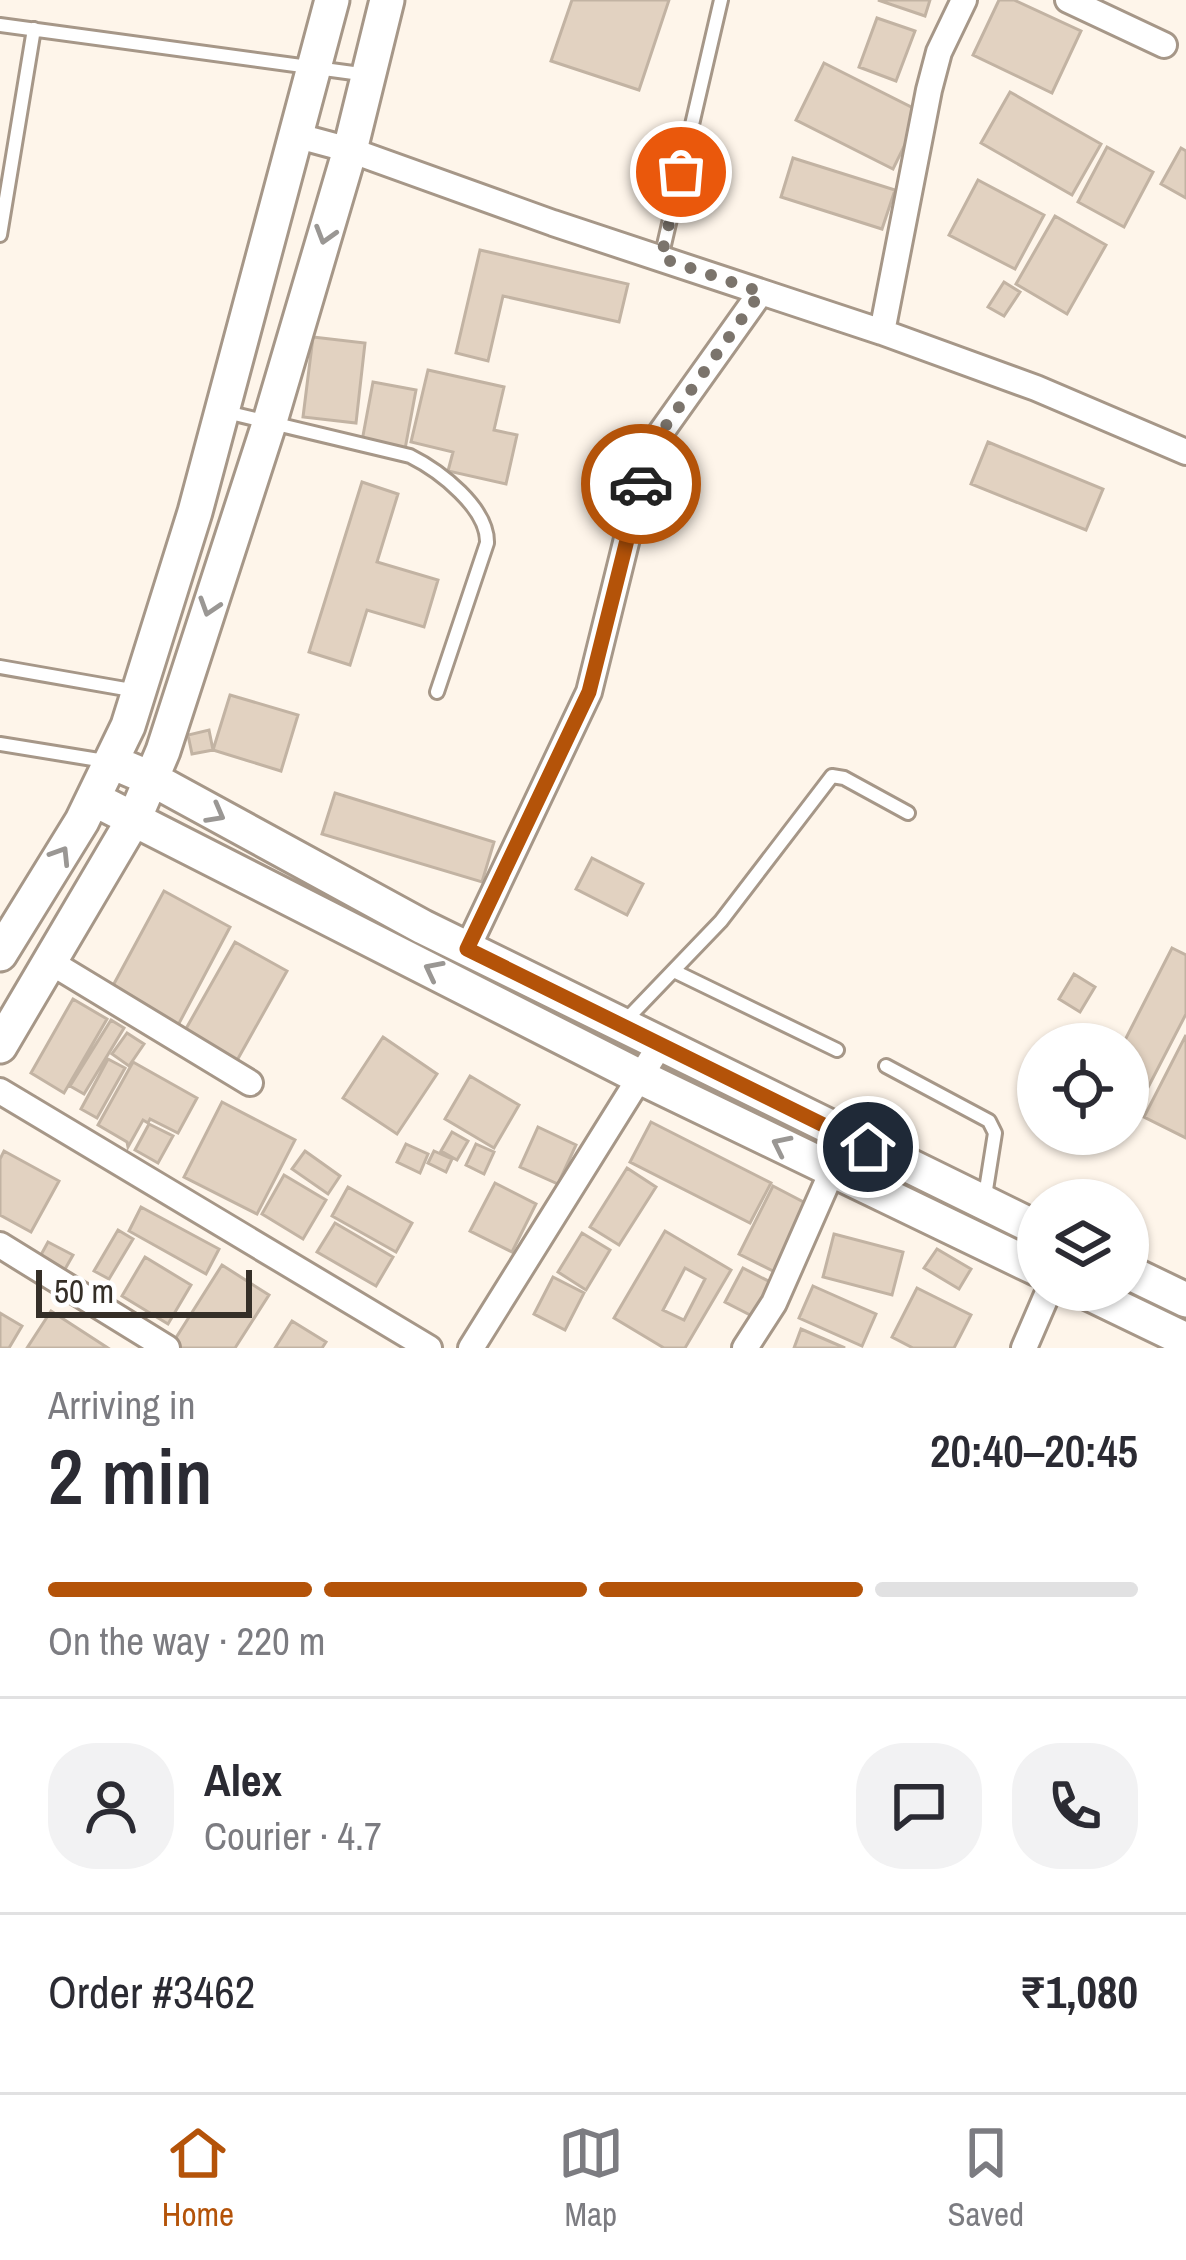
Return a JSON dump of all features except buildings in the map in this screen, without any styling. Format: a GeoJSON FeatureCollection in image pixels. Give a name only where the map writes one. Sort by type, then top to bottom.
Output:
{"type":"FeatureCollection","features":[{"type":"Feature","properties":{"kind":"street"},"geometry":{"type":"LineString","coordinates":[[0,954],[94,799],[139,692],[222,411],[332,0]]}},
{"type":"Feature","properties":{"kind":"street"},"geometry":{"type":"LineString","coordinates":[[0,1046],[52,963],[152,779],[270,421],[350,150],[388,0]]}},
{"type":"Feature","properties":{"kind":"street"},"geometry":{"type":"LineString","coordinates":[[882,332],[929,90],[964,0]]}},
{"type":"Feature","properties":{"kind":"street"},"geometry":{"type":"LineString","coordinates":[[1068,0],[1164,45]]}},
{"type":"Feature","properties":{"kind":"street"},"geometry":{"type":"LineString","coordinates":[[298,136],[882,332],[1036,388],[1186,452]]}},
{"type":"Feature","properties":{"kind":"street"},"geometry":{"type":"LineString","coordinates":[[467,949],[589,692],[639,490],[657,438],[761,292]]}},
{"type":"Feature","properties":{"kind":"street"},"geometry":{"type":"LineString","coordinates":[[112,762],[152,779],[467,949],[1017,1219]]}},
{"type":"Feature","properties":{"kind":"street"},"geometry":{"type":"LineString","coordinates":[[94,799],[641,1078],[1017,1258]]}},
{"type":"Feature","properties":{"kind":"street"},"geometry":{"type":"LineString","coordinates":[[52,963],[250,1083]]}},
{"type":"Feature","properties":{"kind":"street"},"geometry":{"type":"LineString","coordinates":[[471,1348],[660,1045]]}},
{"type":"Feature","properties":{"kind":"street"},"geometry":{"type":"LineString","coordinates":[[0,1091],[428,1348]]}},
{"type":"Feature","properties":{"kind":"street"},"geometry":{"type":"LineString","coordinates":[[745,1348],[774,1303],[832,1169]]}},
{"type":"Feature","properties":{"kind":"street"},"geometry":{"type":"LineString","coordinates":[[0,1245],[167,1348]]}},
{"type":"Feature","properties":{"kind":"street"},"geometry":{"type":"LineString","coordinates":[[1125,1311],[1177,1336],[1186,1300],[1149,1282]]}},
{"type":"Feature","properties":{"kind":"street"},"geometry":{"type":"LineString","coordinates":[[1024,1348],[1039,1311]]}},
{"type":"Feature","properties":{"kind":"lane"},"geometry":{"type":"LineString","coordinates":[[661,258],[721,0]]}},
{"type":"Feature","properties":{"kind":"lane"},"geometry":{"type":"LineString","coordinates":[[0,25],[370,75]]}},
{"type":"Feature","properties":{"kind":"lane"},"geometry":{"type":"LineString","coordinates":[[0,235],[34,29]]}},
{"type":"Feature","properties":{"kind":"lane"},"geometry":{"type":"LineString","coordinates":[[222,411],[410,456],[480,513],[488,526],[488,543],[437,692]]}},
{"type":"Feature","properties":{"kind":"lane"},"geometry":{"type":"LineString","coordinates":[[0,667],[139,692]]}},
{"type":"Feature","properties":{"kind":"lane"},"geometry":{"type":"LineString","coordinates":[[0,744],[112,762]]}},
{"type":"Feature","properties":{"kind":"lane"},"geometry":{"type":"LineString","coordinates":[[620,1025],[676,972],[733,906],[832,776],[908,814]]}},
{"type":"Feature","properties":{"kind":"lane"},"geometry":{"type":"LineString","coordinates":[[676,972],[837,1050]]}},
{"type":"Feature","properties":{"kind":"lane"},"geometry":{"type":"LineString","coordinates":[[886,1066],[994,1127],[984,1203]]}},
{"type":"Feature","properties":{"kind":"way so far"},"geometry":{"type":"LineString","coordinates":[[641,484],[657,438],[761,292],[661,258],[681,172]]}},
{"type":"Feature","properties":{"kind":"route"},"geometry":{"type":"LineString","coordinates":[[641,484],[589,692],[467,949],[868,1147]]}}]}
